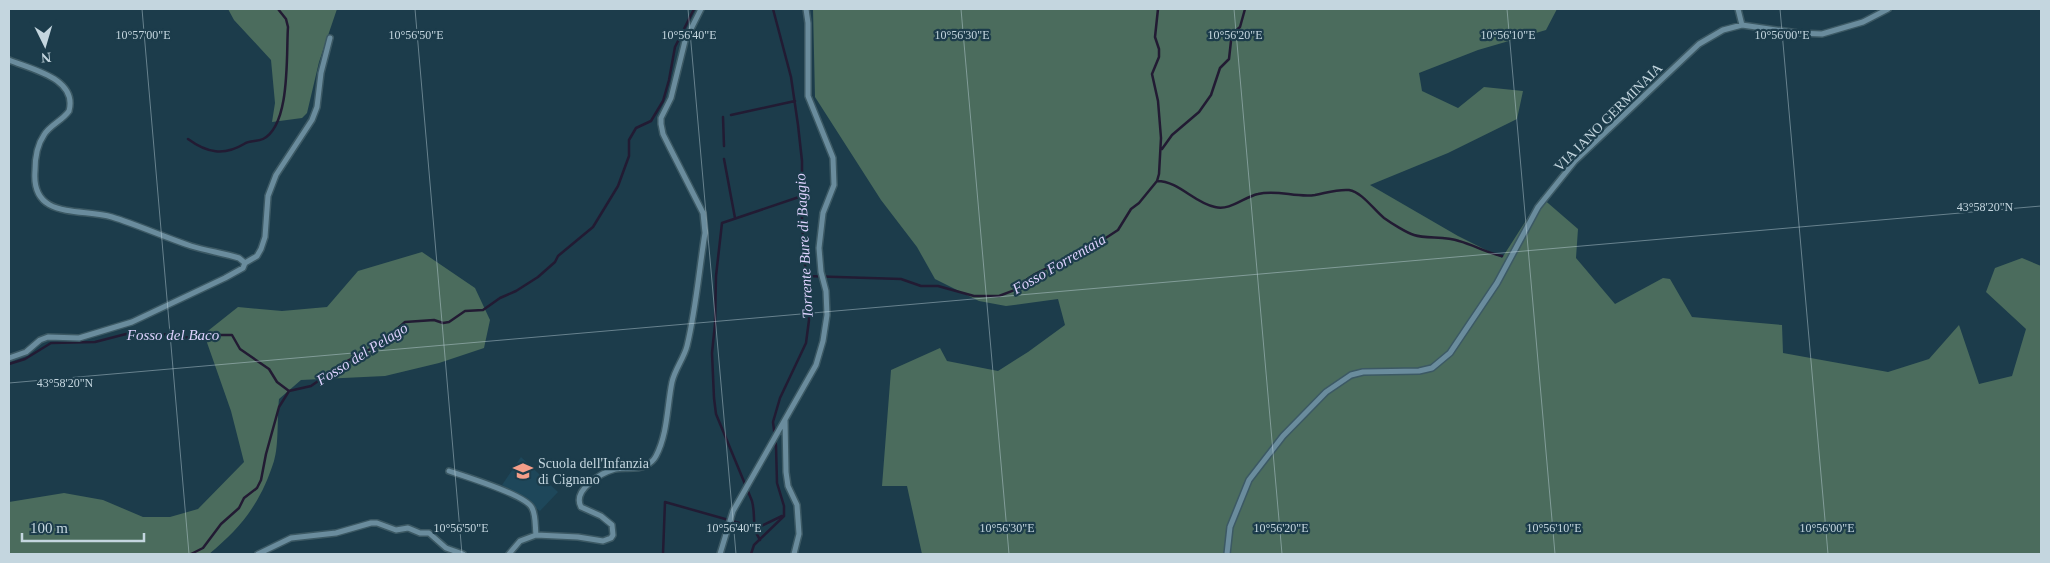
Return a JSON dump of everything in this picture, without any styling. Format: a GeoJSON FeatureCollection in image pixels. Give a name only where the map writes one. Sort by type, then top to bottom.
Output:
{"type":"FeatureCollection","features":[{"type":"Feature","properties":{"kind":"street"},"geometry":{"type":"LineString","coordinates":[[509,554],[520,541],[536,535],[578,537],[603,542],[611,538],[613,535],[612,525],[601,516],[581,507],[578,499],[580,494],[608,471],[617,468],[644,466],[650,463],[655,458],[664,434],[673,380],[686,349],[692,324],[704,221],[703,213],[663,134],[662,118],[671,98],[685,41],[701,9]]}},
{"type":"Feature","properties":{"kind":"street"},"geometry":{"type":"LineString","coordinates":[[720,554],[733,512],[816,365],[823,341],[827,316],[826,291],[821,272],[819,248],[823,213],[834,185],[833,158],[808,96],[808,23],[806,9]]}},
{"type":"Feature","properties":{"kind":"street"},"geometry":{"type":"LineString","coordinates":[[1738,9],[1742,25]]}},
{"type":"Feature","properties":{"kind":"street","name":"VIA IANO GERMINAIA"},"geometry":{"type":"LineString","coordinates":[[1227,554],[1230,526],[1249,480],[1283,436],[1326,392],[1340,381],[1363,372],[1419,372],[1432,368],[1450,353],[1498,282],[1538,206],[1575,161],[1699,44],[1723,30],[1742,25],[1798,33],[1822,34],[1863,22],[1888,9]]}},
{"type":"Feature","properties":{"kind":"street"},"geometry":{"type":"LineString","coordinates":[[9,358],[26,352],[40,340],[48,338],[79,338],[132,322],[225,278],[243,268],[245,263],[257,256],[265,237],[268,196],[276,175],[312,120],[317,107],[321,73],[330,38]]}},
{"type":"Feature","properties":{"kind":"street"},"geometry":{"type":"LineString","coordinates":[[9,60],[49,75],[66,91],[69,99],[69,111],[43,135],[39,145],[35,162],[35,188],[43,202],[68,211],[107,216],[125,221],[194,247],[239,258],[245,263]]}},
{"type":"Feature","properties":{"kind":"street"},"geometry":{"type":"LineString","coordinates":[[785,419],[786,472],[788,486],[797,505],[799,534],[794,554]]}},
{"type":"Feature","properties":{"kind":"street"},"geometry":{"type":"LineString","coordinates":[[449,470],[507,492],[530,505],[534,516],[536,535]]}},
{"type":"Feature","properties":{"kind":"street"},"geometry":{"type":"LineString","coordinates":[[258,554],[291,538],[336,533],[371,523],[385,525],[396,530],[408,528],[420,534],[429,533],[446,548],[463,554]]}},
{"type":"Feature","properties":{"kind":"shaded area","name":"Scuola dell'Infanzia di Cignano"},"geometry":{"type":"Polygon","coordinates":[[[521,457],[558,492],[540,511],[502,485],[521,457]]]}},
{"type":"Feature","properties":{"kind":"green space"},"geometry":{"type":"Polygon","coordinates":[[[228,9],[337,9],[319,62],[307,113],[302,118],[272,122],[275,103],[271,60],[234,20],[228,9]]]}},
{"type":"Feature","properties":{"kind":"green space"},"geometry":{"type":"Polygon","coordinates":[[[813,9],[1557,9],[1546,30],[1478,50],[1419,73],[1422,91],[1458,108],[1484,87],[1523,91],[1517,119],[1448,153],[1370,185],[1458,236],[1502,258],[1541,197],[1578,229],[1576,258],[1615,304],[1663,278],[1670,279],[1692,317],[1782,325],[1783,353],[1888,372],[1929,359],[1959,325],[1979,384],[2012,376],[2026,329],[1986,292],[1995,268],[2022,258],[2041,266],[2041,554],[922,554],[907,486],[882,486],[891,370],[940,348],[947,361],[998,371],[1065,325],[1058,299],[1006,306],[979,301],[935,279],[917,247],[881,200],[815,97],[813,9]]]}},
{"type":"Feature","properties":{"kind":"green space"},"geometry":{"type":"Polygon","coordinates":[[[422,252],[475,288],[490,320],[484,348],[439,363],[385,376],[301,380],[279,399],[276,454],[263,489],[241,524],[209,554],[9,554],[9,502],[64,493],[103,500],[143,517],[170,517],[198,509],[244,462],[231,411],[204,334],[238,307],[282,311],[327,307],[358,271],[422,252]]]}},
{"type":"Feature","properties":{"kind":"waterway"},"geometry":{"type":"LineString","coordinates":[[188,139],[209,150],[223,151],[263,139],[272,131],[283,104],[287,70],[288,27],[286,19],[278,9]]}},
{"type":"Feature","properties":{"kind":"waterway","name":"Fosso del Pelago"},"geometry":{"type":"LineString","coordinates":[[191,554],[203,548],[221,524],[239,508],[244,498],[257,488],[261,480],[279,407],[289,391],[311,386],[347,361],[380,344],[405,322],[434,320],[443,323],[449,322],[465,311],[483,310],[500,298],[516,291],[538,277],[555,262],[558,256],[593,227],[618,186],[629,156],[629,140],[636,128],[651,121],[663,101],[675,47],[694,9]]}},
{"type":"Feature","properties":{"kind":"waterway","name":"Torrente Bure di Baggio"},"geometry":{"type":"LineString","coordinates":[[751,554],[754,545],[784,516],[784,506],[777,483],[773,422],[780,398],[806,343],[809,320],[802,222],[802,161],[798,125],[791,77],[773,9]]}},
{"type":"Feature","properties":{"kind":"waterway","name":"Fosso Forrentaia"},"geometry":{"type":"LineString","coordinates":[[806,276],[901,279],[921,286],[938,286],[974,296],[999,296],[1020,288],[1026,280],[1035,274],[1055,264],[1078,256],[1118,230],[1131,209],[1139,203],[1157,181],[1159,174],[1161,138],[1158,101],[1152,74],[1159,57],[1159,49],[1155,37],[1158,9]]}},
{"type":"Feature","properties":{"kind":"waterway"},"geometry":{"type":"LineString","coordinates":[[1162,149],[1172,135],[1199,112],[1211,95],[1220,68],[1229,59],[1233,33],[1240,27],[1245,9]]}},
{"type":"Feature","properties":{"kind":"waterway"},"geometry":{"type":"LineString","coordinates":[[731,115],[795,101]]}},
{"type":"Feature","properties":{"kind":"waterway"},"geometry":{"type":"LineString","coordinates":[[723,117],[724,146]]}},
{"type":"Feature","properties":{"kind":"waterway"},"geometry":{"type":"LineString","coordinates":[[724,159],[735,218]]}},
{"type":"Feature","properties":{"kind":"waterway","name":"Fosso Forrentaia"},"geometry":{"type":"LineString","coordinates":[[1157,181],[1179,188],[1207,205],[1221,208],[1265,193],[1308,196],[1336,191],[1354,191],[1384,218],[1411,234],[1454,239],[1502,256]]}},
{"type":"Feature","properties":{"kind":"waterway"},"geometry":{"type":"LineString","coordinates":[[760,540],[757,535],[752,501],[716,414],[714,398],[712,353],[716,276],[722,223],[802,196]]}},
{"type":"Feature","properties":{"kind":"waterway","name":"Fosso del Baco"},"geometry":{"type":"LineString","coordinates":[[9,364],[25,359],[51,343],[95,342],[126,334],[139,338],[168,334],[177,337],[202,338],[208,335],[232,335],[240,349],[269,369],[277,382],[289,391]]}},
{"type":"Feature","properties":{"kind":"waterway"},"geometry":{"type":"LineString","coordinates":[[663,554],[665,502],[757,528],[782,516]]}},
{"type":"Feature","properties":{"kind":"place","name":"Scuola dell'Infanzia di Cignano"},"geometry":{"type":"Point","coordinates":[523,471]}}]}
